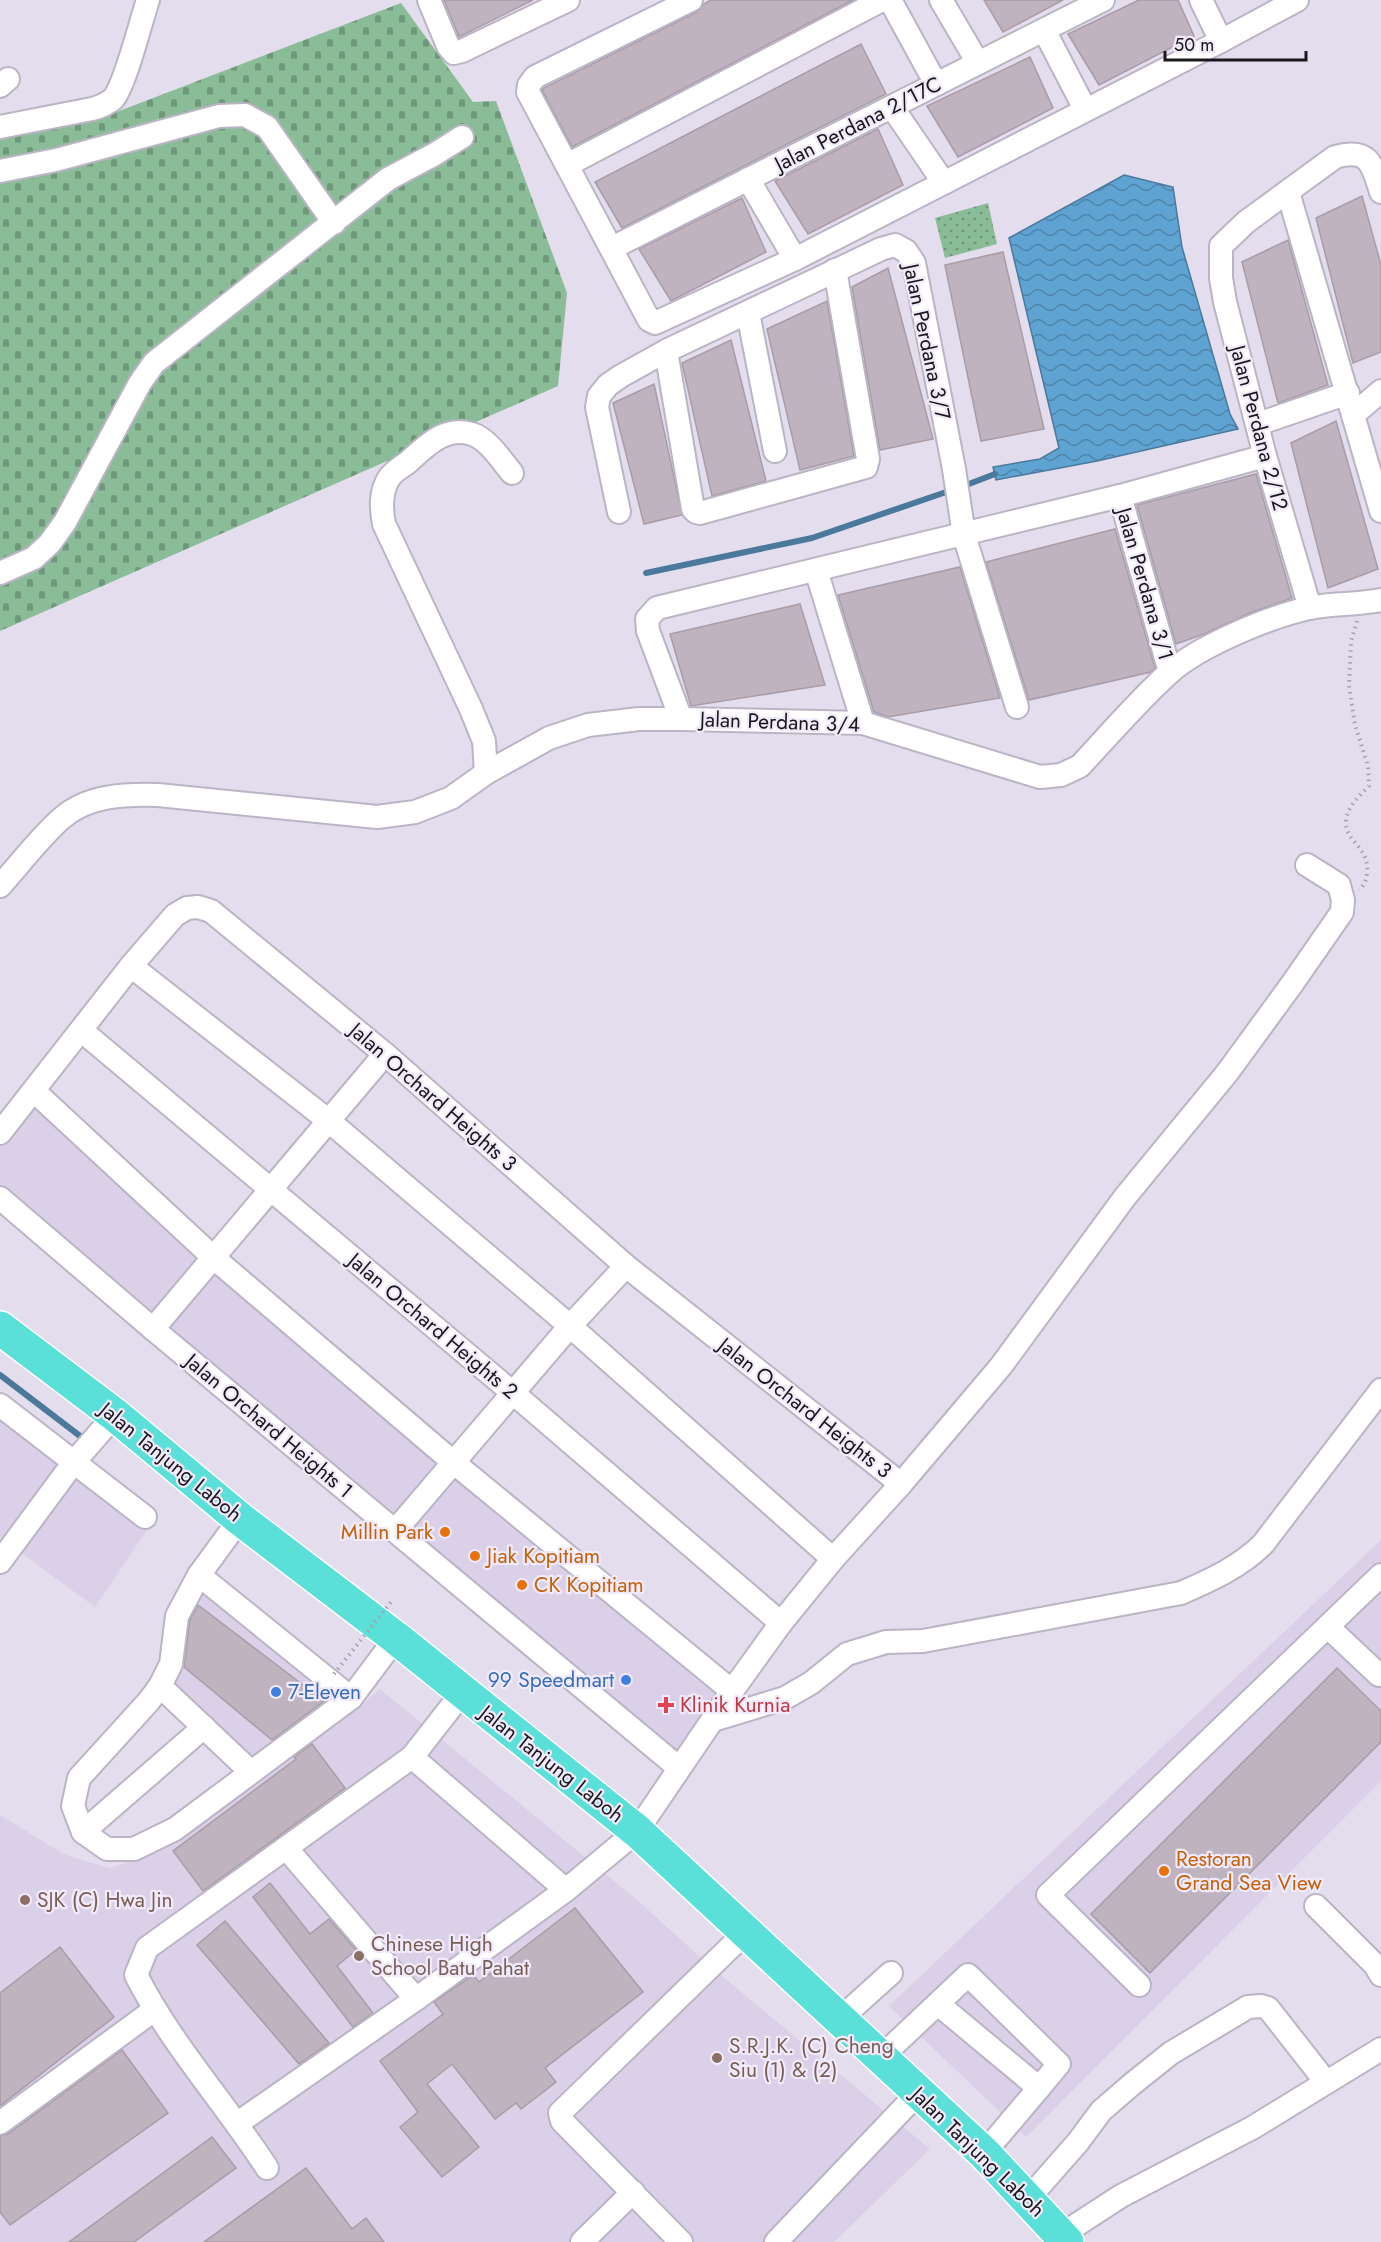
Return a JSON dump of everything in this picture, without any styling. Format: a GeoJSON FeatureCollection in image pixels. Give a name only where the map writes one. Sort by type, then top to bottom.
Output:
{"type":"FeatureCollection","features":[{"type":"Feature","properties":{"kind":"highway","name":"Jalan Tanjung Laboh"},"geometry":{"type":"LineString","coordinates":[[0,1328],[115,1415],[240,1519],[396,1638],[637,1831],[984,2153],[1064,2239]]}},
{"type":"Feature","properties":{"kind":"street"},"geometry":{"type":"LineString","coordinates":[[0,127],[105,105],[114,97],[122,84],[148,0]]}},
{"type":"Feature","properties":{"kind":"street"},"geometry":{"type":"LineString","coordinates":[[429,0],[448,46],[454,52],[462,51],[568,0]]}},
{"type":"Feature","properties":{"kind":"street"},"geometry":{"type":"LineString","coordinates":[[691,0],[535,77],[529,85],[528,92],[649,320],[655,323],[795,259],[1221,42],[1297,0]]}},
{"type":"Feature","properties":{"kind":"street"},"geometry":{"type":"LineString","coordinates":[[567,165],[882,0]]}},
{"type":"Feature","properties":{"kind":"street"},"geometry":{"type":"LineString","coordinates":[[890,0],[936,84]]}},
{"type":"Feature","properties":{"kind":"street"},"geometry":{"type":"LineString","coordinates":[[941,0],[978,63]]}},
{"type":"Feature","properties":{"kind":"street","name":"Jalan Perdana 2/17C"},"geometry":{"type":"LineString","coordinates":[[612,248],[1103,0]]}},
{"type":"Feature","properties":{"kind":"street"},"geometry":{"type":"LineString","coordinates":[[1201,0],[1221,42]]}},
{"type":"Feature","properties":{"kind":"street"},"geometry":{"type":"LineString","coordinates":[[1044,30],[1086,109]]}},
{"type":"Feature","properties":{"kind":"street"},"geometry":{"type":"LineString","coordinates":[[892,107],[944,183]]}},
{"type":"Feature","properties":{"kind":"street"},"geometry":{"type":"LineString","coordinates":[[0,171],[56,160],[219,116],[244,115],[267,127],[334,223]]}},
{"type":"Feature","properties":{"kind":"street"},"geometry":{"type":"LineString","coordinates":[[0,573],[34,558],[50,543],[65,522],[140,384],[154,363],[388,179],[462,137]]}},
{"type":"Feature","properties":{"kind":"street"},"geometry":{"type":"LineString","coordinates":[[1381,192],[1375,171],[1365,157],[1353,153],[1335,157],[1288,192],[1381,511]]}},
{"type":"Feature","properties":{"kind":"street"},"geometry":{"type":"LineString","coordinates":[[748,179],[795,259]]}},
{"type":"Feature","properties":{"kind":"street","name":"Jalan Perdana 2/12"},"geometry":{"type":"LineString","coordinates":[[1288,192],[1246,222],[1221,246],[1221,278],[1225,302],[1265,456],[1310,608]]}},
{"type":"Feature","properties":{"kind":"street","name":"Jalan Perdana 3/7"},"geometry":{"type":"LineString","coordinates":[[619,512],[597,407],[599,396],[608,385],[666,351],[835,270],[895,245],[906,251],[914,263],[954,469],[964,535],[1017,707]]}},
{"type":"Feature","properties":{"kind":"street"},"geometry":{"type":"LineString","coordinates":[[666,351],[693,509],[696,512],[700,513],[866,467],[868,459],[835,270]]}},
{"type":"Feature","properties":{"kind":"street"},"geometry":{"type":"LineString","coordinates":[[747,313],[775,451]]}},
{"type":"Feature","properties":{"kind":"street"},"geometry":{"type":"LineString","coordinates":[[1353,415],[1381,391]]}},
{"type":"Feature","properties":{"kind":"street"},"geometry":{"type":"LineString","coordinates":[[1257,424],[1348,393]]}},
{"type":"Feature","properties":{"kind":"street"},"geometry":{"type":"LineString","coordinates":[[486,773],[484,741],[384,524],[381,508],[383,493],[390,477],[435,439],[462,431],[474,434],[485,442],[512,473]]}},
{"type":"Feature","properties":{"kind":"street","name":"Jalan Perdana 3/4"},"geometry":{"type":"LineString","coordinates":[[1265,456],[1120,496],[657,608],[647,619],[648,631],[681,719],[863,723],[1040,777],[1061,775],[1080,766],[1170,672],[1216,642],[1310,608],[1372,602]]}},
{"type":"Feature","properties":{"kind":"street","name":"Jalan Perdana 3/1"},"geometry":{"type":"LineString","coordinates":[[1120,496],[1170,672]]}},
{"type":"Feature","properties":{"kind":"street"},"geometry":{"type":"LineString","coordinates":[[816,570],[863,723]]}},
{"type":"Feature","properties":{"kind":"street"},"geometry":{"type":"LineString","coordinates":[[0,886],[63,817],[90,802],[128,794],[377,817],[415,812],[451,798],[486,773],[549,738],[588,725],[639,719],[681,719]]}},
{"type":"Feature","properties":{"kind":"street"},"geometry":{"type":"LineString","coordinates":[[238,2123],[416,1999],[566,1890],[637,1831],[781,1623],[833,1559],[901,1484],[1001,1366],[1125,1197],[1227,1073],[1342,912],[1343,900],[1339,885],[1306,866]]}},
{"type":"Feature","properties":{"kind":"street","name":"Jalan Orchard Heights 3"},"geometry":{"type":"LineString","coordinates":[[0,1133],[131,966],[175,915],[187,908],[198,907],[211,911],[385,1054],[626,1266],[901,1484]]}},
{"type":"Feature","properties":{"kind":"street"},"geometry":{"type":"LineString","coordinates":[[131,966],[329,1121],[570,1326],[833,1559]]}},
{"type":"Feature","properties":{"kind":"street","name":"Jalan Orchard Heights 2"},"geometry":{"type":"LineString","coordinates":[[82,1031],[513,1393],[781,1623]]}},
{"type":"Feature","properties":{"kind":"street"},"geometry":{"type":"LineString","coordinates":[[153,1329],[385,1054]]}},
{"type":"Feature","properties":{"kind":"street"},"geometry":{"type":"LineString","coordinates":[[33,1091],[214,1258],[453,1462],[732,1691]]}},
{"type":"Feature","properties":{"kind":"street","name":"Jalan Orchard Heights 1"},"geometry":{"type":"LineString","coordinates":[[0,1198],[153,1329],[679,1768]]}},
{"type":"Feature","properties":{"kind":"street"},"geometry":{"type":"LineString","coordinates":[[395,1531],[570,1326],[626,1266]]}},
{"type":"Feature","properties":{"kind":"street"},"geometry":{"type":"LineString","coordinates":[[713,1720],[785,1698],[811,1683],[847,1654],[886,1642],[923,1641],[1181,1593],[1218,1577],[1249,1558],[1263,1544],[1381,1390]]}},
{"type":"Feature","properties":{"kind":"street"},"geometry":{"type":"LineString","coordinates":[[0,1405],[145,1517]]}},
{"type":"Feature","properties":{"kind":"street"},"geometry":{"type":"LineString","coordinates":[[0,1562],[74,1462],[115,1415]]}},
{"type":"Feature","properties":{"kind":"street"},"geometry":{"type":"LineString","coordinates":[[240,1519],[199,1575],[177,1616],[171,1664],[160,1686],[79,1778],[73,1806],[83,1832],[107,1849],[134,1849],[175,1829],[351,1698],[396,1638]]}},
{"type":"Feature","properties":{"kind":"street"},"geometry":{"type":"LineString","coordinates":[[199,1575],[351,1698]]}},
{"type":"Feature","properties":{"kind":"street"},"geometry":{"type":"LineString","coordinates":[[1138,1985],[1048,1895],[1381,1575]]}},
{"type":"Feature","properties":{"kind":"street"},"geometry":{"type":"LineString","coordinates":[[1328,1627],[1379,1675]]}},
{"type":"Feature","properties":{"kind":"street"},"geometry":{"type":"LineString","coordinates":[[160,1686],[251,1772]]}},
{"type":"Feature","properties":{"kind":"street"},"geometry":{"type":"LineString","coordinates":[[267,2168],[238,2123],[154,2010],[136,1975],[147,1948],[412,1757],[462,1693]]}},
{"type":"Feature","properties":{"kind":"street"},"geometry":{"type":"LineString","coordinates":[[83,1832],[204,1727]]}},
{"type":"Feature","properties":{"kind":"street"},"geometry":{"type":"LineString","coordinates":[[412,1757],[566,1890]]}},
{"type":"Feature","properties":{"kind":"street"},"geometry":{"type":"LineString","coordinates":[[286,1848],[416,1999]]}},
{"type":"Feature","properties":{"kind":"street"},"geometry":{"type":"LineString","coordinates":[[1317,1906],[1376,1965],[1381,1975]]}},
{"type":"Feature","properties":{"kind":"street"},"geometry":{"type":"LineString","coordinates":[[681,2242],[562,2121],[560,2113],[745,1933]]}},
{"type":"Feature","properties":{"kind":"street"},"geometry":{"type":"LineString","coordinates":[[840,2019],[891,1973]]}},
{"type":"Feature","properties":{"kind":"street"},"geometry":{"type":"LineString","coordinates":[[881,2058],[968,1975],[1059,2064],[984,2153]]}},
{"type":"Feature","properties":{"kind":"street"},"geometry":{"type":"LineString","coordinates":[[938,2004],[1039,2088]]}},
{"type":"Feature","properties":{"kind":"street"},"geometry":{"type":"LineString","coordinates":[[1028,2199],[1078,2142],[1101,2111],[1171,2053],[1248,2007],[1268,2008],[1326,2082]]}},
{"type":"Feature","properties":{"kind":"street"},"geometry":{"type":"LineString","coordinates":[[0,2123],[154,2010]]}},
{"type":"Feature","properties":{"kind":"street"},"geometry":{"type":"LineString","coordinates":[[1064,2239],[1121,2196],[1252,2128],[1381,2049]]}},
{"type":"Feature","properties":{"kind":"street"},"geometry":{"type":"LineString","coordinates":[[776,2242],[918,2093]]}},
{"type":"Feature","properties":{"kind":"street"},"geometry":{"type":"LineString","coordinates":[[582,2242],[633,2192]]}},
{"type":"Feature","properties":{"kind":"path"},"geometry":{"type":"LineString","coordinates":[[1343,900],[1353,895],[1365,883],[1368,863],[1360,848],[1348,834],[1345,821],[1356,798],[1369,786],[1368,766],[1355,725],[1349,686],[1351,641],[1372,602]]}},
{"type":"Feature","properties":{"kind":"path"},"geometry":{"type":"LineString","coordinates":[[334,1674],[391,1602]]}},
{"type":"Feature","properties":{"kind":"shaded area"},"geometry":{"type":"Polygon","coordinates":[[[31,1085],[110,1156],[739,1691],[681,1778],[0,1207],[0,1122],[31,1085]]]}},
{"type":"Feature","properties":{"kind":"shaded area"},"geometry":{"type":"Polygon","coordinates":[[[0,1397],[155,1518],[95,1607],[0,1537],[0,1397]]]}},
{"type":"Feature","properties":{"kind":"shaded area"},"geometry":{"type":"Polygon","coordinates":[[[1381,1540],[1381,1781],[1026,2137],[889,2006],[1381,1540]]]}},
{"type":"Feature","properties":{"kind":"shaded area"},"geometry":{"type":"Polygon","coordinates":[[[197,1569],[358,1698],[258,1772],[159,1680],[197,1569]]]}},
{"type":"Feature","properties":{"kind":"shaded area","name":"Chinese High School Batu Pahat"},"geometry":{"type":"Polygon","coordinates":[[[380,1689],[636,1899],[711,1967],[930,2149],[834,2242],[0,2242],[0,1815],[65,1855],[110,1868],[157,1852],[345,1719],[380,1689]]]}},
{"type":"Feature","properties":{"kind":"green space"},"geometry":{"type":"Polygon","coordinates":[[[401,3],[473,102],[496,101],[567,293],[558,386],[0,631],[0,125],[88,123],[401,3]]]}},
{"type":"Feature","properties":{"kind":"green space"},"geometry":{"type":"Polygon","coordinates":[[[988,203],[997,244],[945,258],[935,218],[988,203]]]}},
{"type":"Feature","properties":{"kind":"water"},"geometry":{"type":"Polygon","coordinates":[[[1124,175],[1173,187],[1182,247],[1230,414],[1238,429],[1097,461],[996,480],[993,467],[1040,459],[1059,448],[1009,238],[1124,175]]]}},
{"type":"Feature","properties":{"kind":"building"},"geometry":{"type":"Polygon","coordinates":[[[444,0],[533,0],[459,37],[444,0]]]}},
{"type":"Feature","properties":{"kind":"building"},"geometry":{"type":"Polygon","coordinates":[[[711,0],[853,0],[572,147],[542,90],[697,12],[711,0]]]}},
{"type":"Feature","properties":{"kind":"building"},"geometry":{"type":"Polygon","coordinates":[[[984,0],[1063,0],[1003,32],[984,0]]]}},
{"type":"Feature","properties":{"kind":"building"},"geometry":{"type":"Polygon","coordinates":[[[1139,0],[1178,0],[1194,36],[1099,85],[1068,34],[1139,0]]]}},
{"type":"Feature","properties":{"kind":"building"},"geometry":{"type":"Polygon","coordinates":[[[861,44],[886,94],[622,228],[595,182],[861,44]]]}},
{"type":"Feature","properties":{"kind":"building"},"geometry":{"type":"Polygon","coordinates":[[[1030,57],[1053,108],[958,157],[927,106],[1030,57]]]}},
{"type":"Feature","properties":{"kind":"building"},"geometry":{"type":"Polygon","coordinates":[[[878,129],[903,185],[808,234],[775,181],[878,129]]]}},
{"type":"Feature","properties":{"kind":"building"},"geometry":{"type":"Polygon","coordinates":[[[1362,196],[1381,265],[1381,352],[1353,363],[1316,218],[1362,196]]]}},
{"type":"Feature","properties":{"kind":"building"},"geometry":{"type":"Polygon","coordinates":[[[742,198],[766,252],[671,301],[639,249],[742,198]]]}},
{"type":"Feature","properties":{"kind":"building"},"geometry":{"type":"Polygon","coordinates":[[[1288,240],[1328,385],[1278,403],[1242,262],[1288,240]]]}},
{"type":"Feature","properties":{"kind":"building"},"geometry":{"type":"Polygon","coordinates":[[[1003,252],[1044,429],[981,441],[945,265],[1003,252]]]}},
{"type":"Feature","properties":{"kind":"building"},"geometry":{"type":"Polygon","coordinates":[[[888,268],[933,439],[880,450],[852,287],[888,268]]]}},
{"type":"Feature","properties":{"kind":"building"},"geometry":{"type":"Polygon","coordinates":[[[827,301],[854,456],[800,470],[767,329],[827,301]]]}},
{"type":"Feature","properties":{"kind":"building"},"geometry":{"type":"Polygon","coordinates":[[[731,340],[766,481],[712,496],[682,363],[731,340]]]}},
{"type":"Feature","properties":{"kind":"building"},"geometry":{"type":"Polygon","coordinates":[[[654,384],[682,515],[644,524],[613,403],[654,384]]]}},
{"type":"Feature","properties":{"kind":"building"},"geometry":{"type":"Polygon","coordinates":[[[1336,421],[1378,569],[1328,588],[1291,443],[1336,421]]]}},
{"type":"Feature","properties":{"kind":"building"},"geometry":{"type":"Polygon","coordinates":[[[1256,474],[1292,598],[1176,644],[1137,505],[1256,474]]]}},
{"type":"Feature","properties":{"kind":"building"},"geometry":{"type":"Polygon","coordinates":[[[1115,529],[1155,668],[1151,672],[1029,700],[986,562],[1115,529]]]}},
{"type":"Feature","properties":{"kind":"building"},"geometry":{"type":"Polygon","coordinates":[[[960,567],[1000,698],[888,717],[874,712],[838,595],[960,567]]]}},
{"type":"Feature","properties":{"kind":"building"},"geometry":{"type":"Polygon","coordinates":[[[800,604],[825,685],[691,706],[670,634],[800,604]]]}},
{"type":"Feature","properties":{"kind":"building"},"geometry":{"type":"Polygon","coordinates":[[[198,1605],[324,1701],[272,1740],[184,1667],[190,1620],[198,1605]]]}},
{"type":"Feature","properties":{"kind":"building"},"geometry":{"type":"Polygon","coordinates":[[[1337,1668],[1381,1711],[1381,1742],[1150,1973],[1091,1914],[1337,1668]]]}},
{"type":"Feature","properties":{"kind":"building"},"geometry":{"type":"Polygon","coordinates":[[[312,1744],[345,1788],[203,1891],[173,1851],[296,1759],[294,1757],[312,1744]]]}},
{"type":"Feature","properties":{"kind":"building"},"geometry":{"type":"Polygon","coordinates":[[[270,1883],[310,1934],[329,1919],[356,1950],[337,1966],[373,2013],[353,2027],[253,1897],[270,1883]]]}},
{"type":"Feature","properties":{"kind":"building"},"geometry":{"type":"Polygon","coordinates":[[[575,1908],[643,1992],[545,2068],[556,2082],[521,2109],[516,2103],[495,2119],[452,2064],[427,2084],[479,2147],[442,2177],[400,2127],[418,2112],[380,2061],[443,2014],[434,2002],[473,1975],[479,1982],[575,1908]]]}},
{"type":"Feature","properties":{"kind":"building"},"geometry":{"type":"Polygon","coordinates":[[[225,1921],[329,2043],[299,2064],[197,1945],[225,1921]]]}},
{"type":"Feature","properties":{"kind":"building"},"geometry":{"type":"Polygon","coordinates":[[[60,1947],[114,2017],[0,2106],[0,1993],[60,1947]]]}},
{"type":"Feature","properties":{"kind":"building"},"geometry":{"type":"Polygon","coordinates":[[[122,2050],[168,2113],[10,2225],[0,2212],[0,2136],[8,2134],[122,2050]]]}},
{"type":"Feature","properties":{"kind":"building"},"geometry":{"type":"Polygon","coordinates":[[[212,2137],[236,2168],[134,2242],[69,2242],[212,2137]]]}},
{"type":"Feature","properties":{"kind":"building"},"geometry":{"type":"Polygon","coordinates":[[[306,2168],[352,2229],[366,2218],[384,2242],[204,2242],[306,2168]]]}},
{"type":"Feature","properties":{"kind":"waterway"},"geometry":{"type":"LineString","coordinates":[[961,487],[995,474]]}},
{"type":"Feature","properties":{"kind":"waterway"},"geometry":{"type":"LineString","coordinates":[[646,573],[812,538],[952,490]]}},
{"type":"Feature","properties":{"kind":"waterway"},"geometry":{"type":"LineString","coordinates":[[0,1375],[80,1436]]}},
{"type":"Feature","properties":{"kind":"place","name":"Millin Park"},"geometry":{"type":"Point","coordinates":[445,1532]}},
{"type":"Feature","properties":{"kind":"place","name":"Jiak Kopitiam"},"geometry":{"type":"Point","coordinates":[475,1556]}},
{"type":"Feature","properties":{"kind":"place","name":"CK Kopitiam"},"geometry":{"type":"Point","coordinates":[522,1585]}},
{"type":"Feature","properties":{"kind":"place","name":"99 Speedmart"},"geometry":{"type":"Point","coordinates":[626,1680]}},
{"type":"Feature","properties":{"kind":"place","name":"7-Eleven"},"geometry":{"type":"Point","coordinates":[276,1692]}},
{"type":"Feature","properties":{"kind":"place","name":"Klinik Kurnia"},"geometry":{"type":"Point","coordinates":[666,1705]}},
{"type":"Feature","properties":{"kind":"place","name":"Restoran Grand Sea View"},"geometry":{"type":"Point","coordinates":[1164,1871]}},
{"type":"Feature","properties":{"kind":"place","name":"SJK (C) Hwa Jin"},"geometry":{"type":"Point","coordinates":[25,1900]}},
{"type":"Feature","properties":{"kind":"place","name":"Chinese High School Batu Pahat"},"geometry":{"type":"Point","coordinates":[359,1956]}},
{"type":"Feature","properties":{"kind":"place","name":"S.R.J.K. (C) Cheng Siu (1) & (2)"},"geometry":{"type":"Point","coordinates":[717,2058]}}]}
